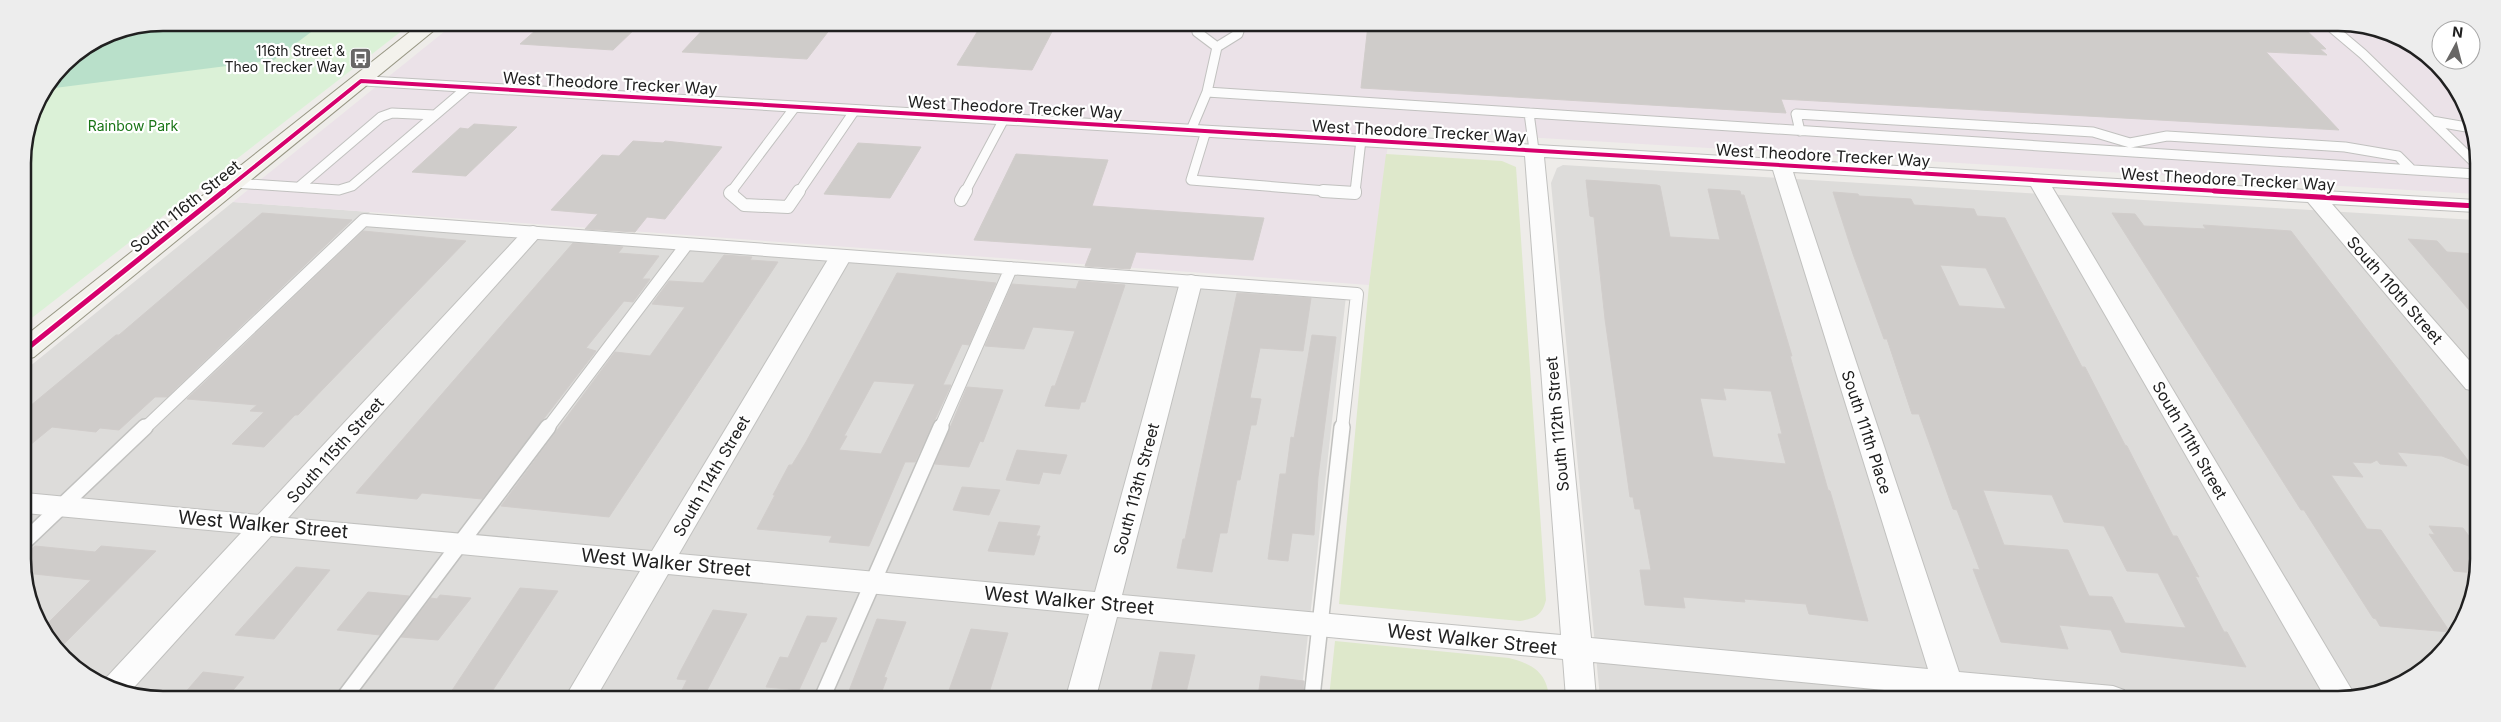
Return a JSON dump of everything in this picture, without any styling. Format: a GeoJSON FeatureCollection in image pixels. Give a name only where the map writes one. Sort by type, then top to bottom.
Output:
{"type":"FeatureCollection","features":[{"type":"Feature","properties":{"kind":"street","name":"South 116th Street"},"geometry":{"type":"LineString","coordinates":[[32,345],[422,32]]}},
{"type":"Feature","properties":{"kind":"street","name":"West Theodore Trecker Way"},"geometry":{"type":"LineString","coordinates":[[361,81],[2470,206]]}},
{"type":"Feature","properties":{"kind":"street","name":"South 112th Street"},"geometry":{"type":"LineString","coordinates":[[1534,150],[1580,690]]}},
{"type":"Feature","properties":{"kind":"street","name":"South 111th Place"},"geometry":{"type":"LineString","coordinates":[[1781,165],[1950,690]]}},
{"type":"Feature","properties":{"kind":"street","name":"South 111th Street"},"geometry":{"type":"LineString","coordinates":[[2038,180],[2337,690]]}},
{"type":"Feature","properties":{"kind":"street","name":"South 110th Street"},"geometry":{"type":"LineString","coordinates":[[2314,196],[2470,377]]}},
{"type":"Feature","properties":{"kind":"street","name":"South 115th Street"},"geometry":{"type":"LineString","coordinates":[[120,683],[533,232]]}},
{"type":"Feature","properties":{"kind":"street","name":"South 114th Street"},"geometry":{"type":"LineString","coordinates":[[584,691],[841,256]]}},
{"type":"Feature","properties":{"kind":"street","name":"South 113th Street"},"geometry":{"type":"LineString","coordinates":[[1082,691],[1191,282]]}},
{"type":"Feature","properties":{"kind":"street","name":"West Walker Street"},"geometry":{"type":"LineString","coordinates":[[31,503],[462,542],[1577,649],[1943,690]]}},
{"type":"Feature","properties":{"kind":"lane"},"geometry":{"type":"LineString","coordinates":[[2336,31],[2363,54],[2470,158]]}},
{"type":"Feature","properties":{"kind":"lane"},"geometry":{"type":"LineString","coordinates":[[1197,32],[1217,48]]}},
{"type":"Feature","properties":{"kind":"lane"},"geometry":{"type":"LineString","coordinates":[[1239,32],[1217,48],[1198,130],[1192,180],[1355,193],[1361,140]]}},
{"type":"Feature","properties":{"kind":"lane"},"geometry":{"type":"LineString","coordinates":[[234,183],[339,190],[352,186],[468,87]]}},
{"type":"Feature","properties":{"kind":"lane"},"geometry":{"type":"LineString","coordinates":[[1207,92],[2470,174]]}},
{"type":"Feature","properties":{"kind":"lane"},"geometry":{"type":"LineString","coordinates":[[795,106],[730,193],[744,205],[788,207],[855,110]]}},
{"type":"Feature","properties":{"kind":"lane"},"geometry":{"type":"LineString","coordinates":[[299,187],[381,117],[392,113],[435,115]]}},
{"type":"Feature","properties":{"kind":"lane"},"geometry":{"type":"LineString","coordinates":[[1529,113],[1534,150]]}},
{"type":"Feature","properties":{"kind":"lane"},"geometry":{"type":"LineString","coordinates":[[1800,131],[1796,114],[2093,132],[2130,143],[2166,136],[2345,147],[2398,156],[2412,170]]}},
{"type":"Feature","properties":{"kind":"lane"},"geometry":{"type":"LineString","coordinates":[[961,200],[1004,119]]}},
{"type":"Feature","properties":{"kind":"lane"},"geometry":{"type":"LineString","coordinates":[[2432,121],[2464,127]]}},
{"type":"Feature","properties":{"kind":"lane"},"geometry":{"type":"LineString","coordinates":[[2130,143],[2138,153]]}},
{"type":"Feature","properties":{"kind":"lane"},"geometry":{"type":"LineString","coordinates":[[31,535],[364,220],[1357,294],[1313,690]]}},
{"type":"Feature","properties":{"kind":"lane"},"geometry":{"type":"LineString","coordinates":[[349,691],[687,244]]}},
{"type":"Feature","properties":{"kind":"lane"},"geometry":{"type":"LineString","coordinates":[[825,691],[1011,268]]}},
{"type":"Feature","properties":{"kind":"shaded area"},"geometry":{"type":"Polygon","coordinates":[[[2338,31],[2355,32],[2380,38],[2411,53],[2425,64],[2448,90],[2463,121],[2469,146],[2470,194],[1390,129],[1369,285],[233,202],[444,32],[2338,31]]]}},
{"type":"Feature","properties":{"kind":"shaded area"},"geometry":{"type":"Polygon","coordinates":[[[1563,165],[2470,220],[2470,559],[2469,576],[2460,609],[2452,625],[2437,646],[2425,658],[2404,673],[2388,681],[2355,690],[1599,690],[1551,183],[1557,168],[1563,165]]]}},
{"type":"Feature","properties":{"kind":"shaded area"},"geometry":{"type":"Polygon","coordinates":[[[233,202],[370,212],[357,223],[1346,296],[1302,690],[163,691],[129,686],[97,673],[70,652],[49,625],[36,593],[31,559],[31,365],[233,202]]]}},
{"type":"Feature","properties":{"kind":"green space","name":"Rainbow Park"},"geometry":{"type":"Polygon","coordinates":[[[155,32],[401,32],[32,318],[32,146],[41,113],[49,97],[64,76],[90,53],[113,41],[137,34],[155,32]]]}},
{"type":"Feature","properties":{"kind":"green space"},"geometry":{"type":"Polygon","coordinates":[[[155,32],[311,32],[274,60],[55,88],[64,76],[90,53],[113,41],[137,34],[155,32]]]}},
{"type":"Feature","properties":{"kind":"green space"},"geometry":{"type":"Polygon","coordinates":[[[1386,154],[1502,161],[1516,167],[1546,600],[1540,613],[1530,619],[1520,621],[1339,604],[1369,285],[1386,154]]]}},
{"type":"Feature","properties":{"kind":"green space"},"geometry":{"type":"Polygon","coordinates":[[[1335,641],[1509,658],[1525,663],[1537,670],[1542,676],[1548,690],[1330,690],[1335,641]]]}},
{"type":"Feature","properties":{"kind":"building"},"geometry":{"type":"Polygon","coordinates":[[[1367,31],[2307,31],[2326,49],[2320,49],[2327,55],[2266,52],[2339,130],[1781,99],[1786,113],[1361,88],[1367,31]]]}},
{"type":"Feature","properties":{"kind":"building"},"geometry":{"type":"Polygon","coordinates":[[[534,32],[632,32],[613,50],[520,44],[534,32]]]}},
{"type":"Feature","properties":{"kind":"building"},"geometry":{"type":"Polygon","coordinates":[[[701,32],[828,32],[807,59],[682,52],[701,32]]]}},
{"type":"Feature","properties":{"kind":"building"},"geometry":{"type":"Polygon","coordinates":[[[977,32],[1052,32],[1032,70],[957,65],[977,32]]]}},
{"type":"Feature","properties":{"kind":"building"},"geometry":{"type":"Polygon","coordinates":[[[474,124],[517,127],[466,176],[412,172],[460,128],[468,129],[474,124]]]}},
{"type":"Feature","properties":{"kind":"building"},"geometry":{"type":"Polygon","coordinates":[[[633,141],[663,143],[665,141],[722,147],[665,219],[647,217],[635,232],[585,229],[598,214],[551,210],[602,155],[619,156],[633,141]]]}},
{"type":"Feature","properties":{"kind":"building"},"geometry":{"type":"Polygon","coordinates":[[[858,143],[921,147],[890,198],[824,194],[858,143]]]}},
{"type":"Feature","properties":{"kind":"building"},"geometry":{"type":"Polygon","coordinates":[[[1016,154],[1108,160],[1092,206],[1264,218],[1253,260],[1136,252],[1130,269],[1085,266],[1092,248],[974,240],[1016,154]]]}},
{"type":"Feature","properties":{"kind":"building"},"geometry":{"type":"Polygon","coordinates":[[[1586,180],[1657,185],[1660,186],[1670,237],[1720,240],[1708,189],[1740,191],[1741,195],[1744,195],[1792,356],[1790,356],[1828,490],[1830,491],[1868,621],[1809,614],[1806,604],[1744,599],[1745,602],[1683,597],[1685,608],[1645,605],[1640,570],[1651,570],[1640,509],[1635,509],[1633,497],[1630,497],[1605,319],[1594,217],[1590,216],[1586,180]],[[1723,388],[1726,400],[1700,398],[1713,457],[1786,464],[1778,434],[1782,434],[1771,391],[1723,388]]]}},
{"type":"Feature","properties":{"kind":"building"},"geometry":{"type":"Polygon","coordinates":[[[1833,192],[1858,194],[1859,196],[1911,199],[1914,205],[1974,209],[1977,216],[2005,218],[2082,367],[2085,367],[2173,536],[2177,536],[2199,577],[2195,576],[2224,632],[2227,632],[2246,667],[2121,652],[2111,630],[2059,625],[2068,649],[2001,642],[1973,569],[1980,570],[1957,510],[1953,509],[1919,414],[1912,414],[1887,339],[1884,339],[1833,192]],[[1940,265],[1959,306],[2006,309],[1986,268],[1940,265]],[[1983,490],[2004,545],[2068,550],[2089,596],[2112,597],[2125,623],[2186,628],[2158,573],[2127,571],[2104,526],[2064,522],[2052,495],[1983,490]]]}},
{"type":"Feature","properties":{"kind":"building"},"geometry":{"type":"Polygon","coordinates":[[[262,213],[352,220],[167,397],[155,397],[119,430],[100,428],[96,432],[52,427],[31,444],[31,405],[116,335],[119,335],[262,213]]]}},
{"type":"Feature","properties":{"kind":"building"},"geometry":{"type":"Polygon","coordinates":[[[2112,213],[2135,214],[2144,226],[2206,229],[2203,225],[2291,231],[2470,463],[2470,466],[2442,456],[2397,452],[2407,466],[2380,464],[2377,460],[2371,463],[2352,462],[2363,477],[2331,475],[2367,529],[2381,530],[2449,630],[2447,632],[2380,626],[2304,510],[2301,510],[2112,213]]]}},
{"type":"Feature","properties":{"kind":"building"},"geometry":{"type":"Polygon","coordinates":[[[363,231],[466,241],[298,415],[295,415],[264,447],[232,444],[264,412],[250,411],[257,405],[187,399],[363,231]]]}},
{"type":"Feature","properties":{"kind":"building"},"geometry":{"type":"Polygon","coordinates":[[[2408,239],[2437,241],[2447,252],[2470,254],[2470,311],[2408,239]]]}},
{"type":"Feature","properties":{"kind":"building"},"geometry":{"type":"Polygon","coordinates":[[[573,243],[623,247],[618,253],[659,256],[642,279],[650,279],[633,302],[624,301],[586,348],[596,351],[482,499],[422,493],[417,499],[356,493],[573,243]]]}},
{"type":"Feature","properties":{"kind":"building"},"geometry":{"type":"Polygon","coordinates":[[[724,255],[752,257],[750,260],[778,262],[609,517],[501,506],[615,352],[650,356],[685,307],[652,304],[669,281],[703,283],[724,255]]]}},
{"type":"Feature","properties":{"kind":"building"},"geometry":{"type":"Polygon","coordinates":[[[897,273],[996,283],[969,345],[962,344],[943,385],[951,385],[915,462],[905,462],[869,546],[829,542],[832,536],[757,529],[789,465],[792,465],[897,273]],[[874,381],[844,436],[847,436],[839,450],[881,454],[915,384],[874,381]]]}},
{"type":"Feature","properties":{"kind":"building"},"geometry":{"type":"Polygon","coordinates":[[[1079,281],[1125,285],[1085,402],[1081,402],[1079,409],[1045,406],[1052,386],[1055,386],[1075,331],[1033,327],[1024,349],[985,346],[1012,284],[1076,289],[1079,281]]]}},
{"type":"Feature","properties":{"kind":"building"},"geometry":{"type":"Polygon","coordinates":[[[1237,293],[1311,298],[1303,351],[1260,348],[1250,398],[1261,399],[1256,425],[1251,425],[1240,480],[1237,480],[1227,533],[1220,533],[1212,572],[1177,568],[1183,539],[1185,539],[1237,293]]]}},
{"type":"Feature","properties":{"kind":"building"},"geometry":{"type":"Polygon","coordinates":[[[1312,335],[1336,337],[1318,477],[1314,535],[1292,533],[1288,561],[1268,559],[1280,474],[1286,474],[1291,437],[1294,438],[1312,335]]]}},
{"type":"Feature","properties":{"kind":"building"},"geometry":{"type":"Polygon","coordinates":[[[967,387],[1003,390],[983,442],[980,441],[969,467],[935,464],[967,387]]]}},
{"type":"Feature","properties":{"kind":"building"},"geometry":{"type":"Polygon","coordinates":[[[1017,450],[1067,455],[1060,474],[1043,472],[1039,484],[1006,480],[1017,450]]]}},
{"type":"Feature","properties":{"kind":"building"},"geometry":{"type":"Polygon","coordinates":[[[962,487],[1000,490],[989,515],[953,510],[962,487]]]}},
{"type":"Feature","properties":{"kind":"building"},"geometry":{"type":"Polygon","coordinates":[[[999,522],[1040,526],[1036,536],[1040,536],[1034,555],[988,551],[999,522]]]}},
{"type":"Feature","properties":{"kind":"building"},"geometry":{"type":"Polygon","coordinates":[[[2429,526],[2463,528],[2470,538],[2469,573],[2454,571],[2429,534],[2435,535],[2429,526]]]}},
{"type":"Feature","properties":{"kind":"building"},"geometry":{"type":"Polygon","coordinates":[[[35,546],[95,552],[101,546],[156,551],[64,644],[48,623],[91,580],[33,574],[31,550],[35,546]]]}},
{"type":"Feature","properties":{"kind":"building"},"geometry":{"type":"Polygon","coordinates":[[[296,567],[330,570],[274,639],[235,635],[296,567]]]}},
{"type":"Feature","properties":{"kind":"building"},"geometry":{"type":"Polygon","coordinates":[[[520,588],[558,591],[492,691],[452,691],[520,588]]]}},
{"type":"Feature","properties":{"kind":"building"},"geometry":{"type":"Polygon","coordinates":[[[368,592],[409,596],[380,635],[337,630],[368,592]]]}},
{"type":"Feature","properties":{"kind":"building"},"geometry":{"type":"Polygon","coordinates":[[[440,595],[471,598],[438,640],[401,637],[431,598],[437,599],[440,595]]]}},
{"type":"Feature","properties":{"kind":"building"},"geometry":{"type":"Polygon","coordinates":[[[713,610],[747,614],[707,691],[682,691],[687,680],[677,679],[713,610]]]}},
{"type":"Feature","properties":{"kind":"building"},"geometry":{"type":"Polygon","coordinates":[[[807,616],[837,618],[826,642],[821,642],[799,690],[766,687],[780,657],[788,658],[807,616]]]}},
{"type":"Feature","properties":{"kind":"building"},"geometry":{"type":"Polygon","coordinates":[[[877,619],[906,622],[884,677],[887,678],[882,691],[849,691],[877,619]]]}},
{"type":"Feature","properties":{"kind":"building"},"geometry":{"type":"Polygon","coordinates":[[[971,629],[1008,633],[990,691],[949,691],[971,629]]]}},
{"type":"Feature","properties":{"kind":"building"},"geometry":{"type":"Polygon","coordinates":[[[1160,652],[1195,655],[1187,691],[1151,691],[1160,652]]]}},
{"type":"Feature","properties":{"kind":"building"},"geometry":{"type":"Polygon","coordinates":[[[203,672],[244,677],[232,691],[186,691],[203,672]]]}},
{"type":"Feature","properties":{"kind":"building"},"geometry":{"type":"Polygon","coordinates":[[[1261,676],[1304,681],[1303,690],[1259,690],[1261,676]]]}},
{"type":"Feature","properties":{"kind":"cycle path"},"geometry":{"type":"LineString","coordinates":[[32,345],[361,81],[2470,206]]}},
{"type":"Feature","properties":{"kind":"place","name":"116th Street & Theo Trecker Way"},"geometry":{"type":"Point","coordinates":[361,59]}}]}
